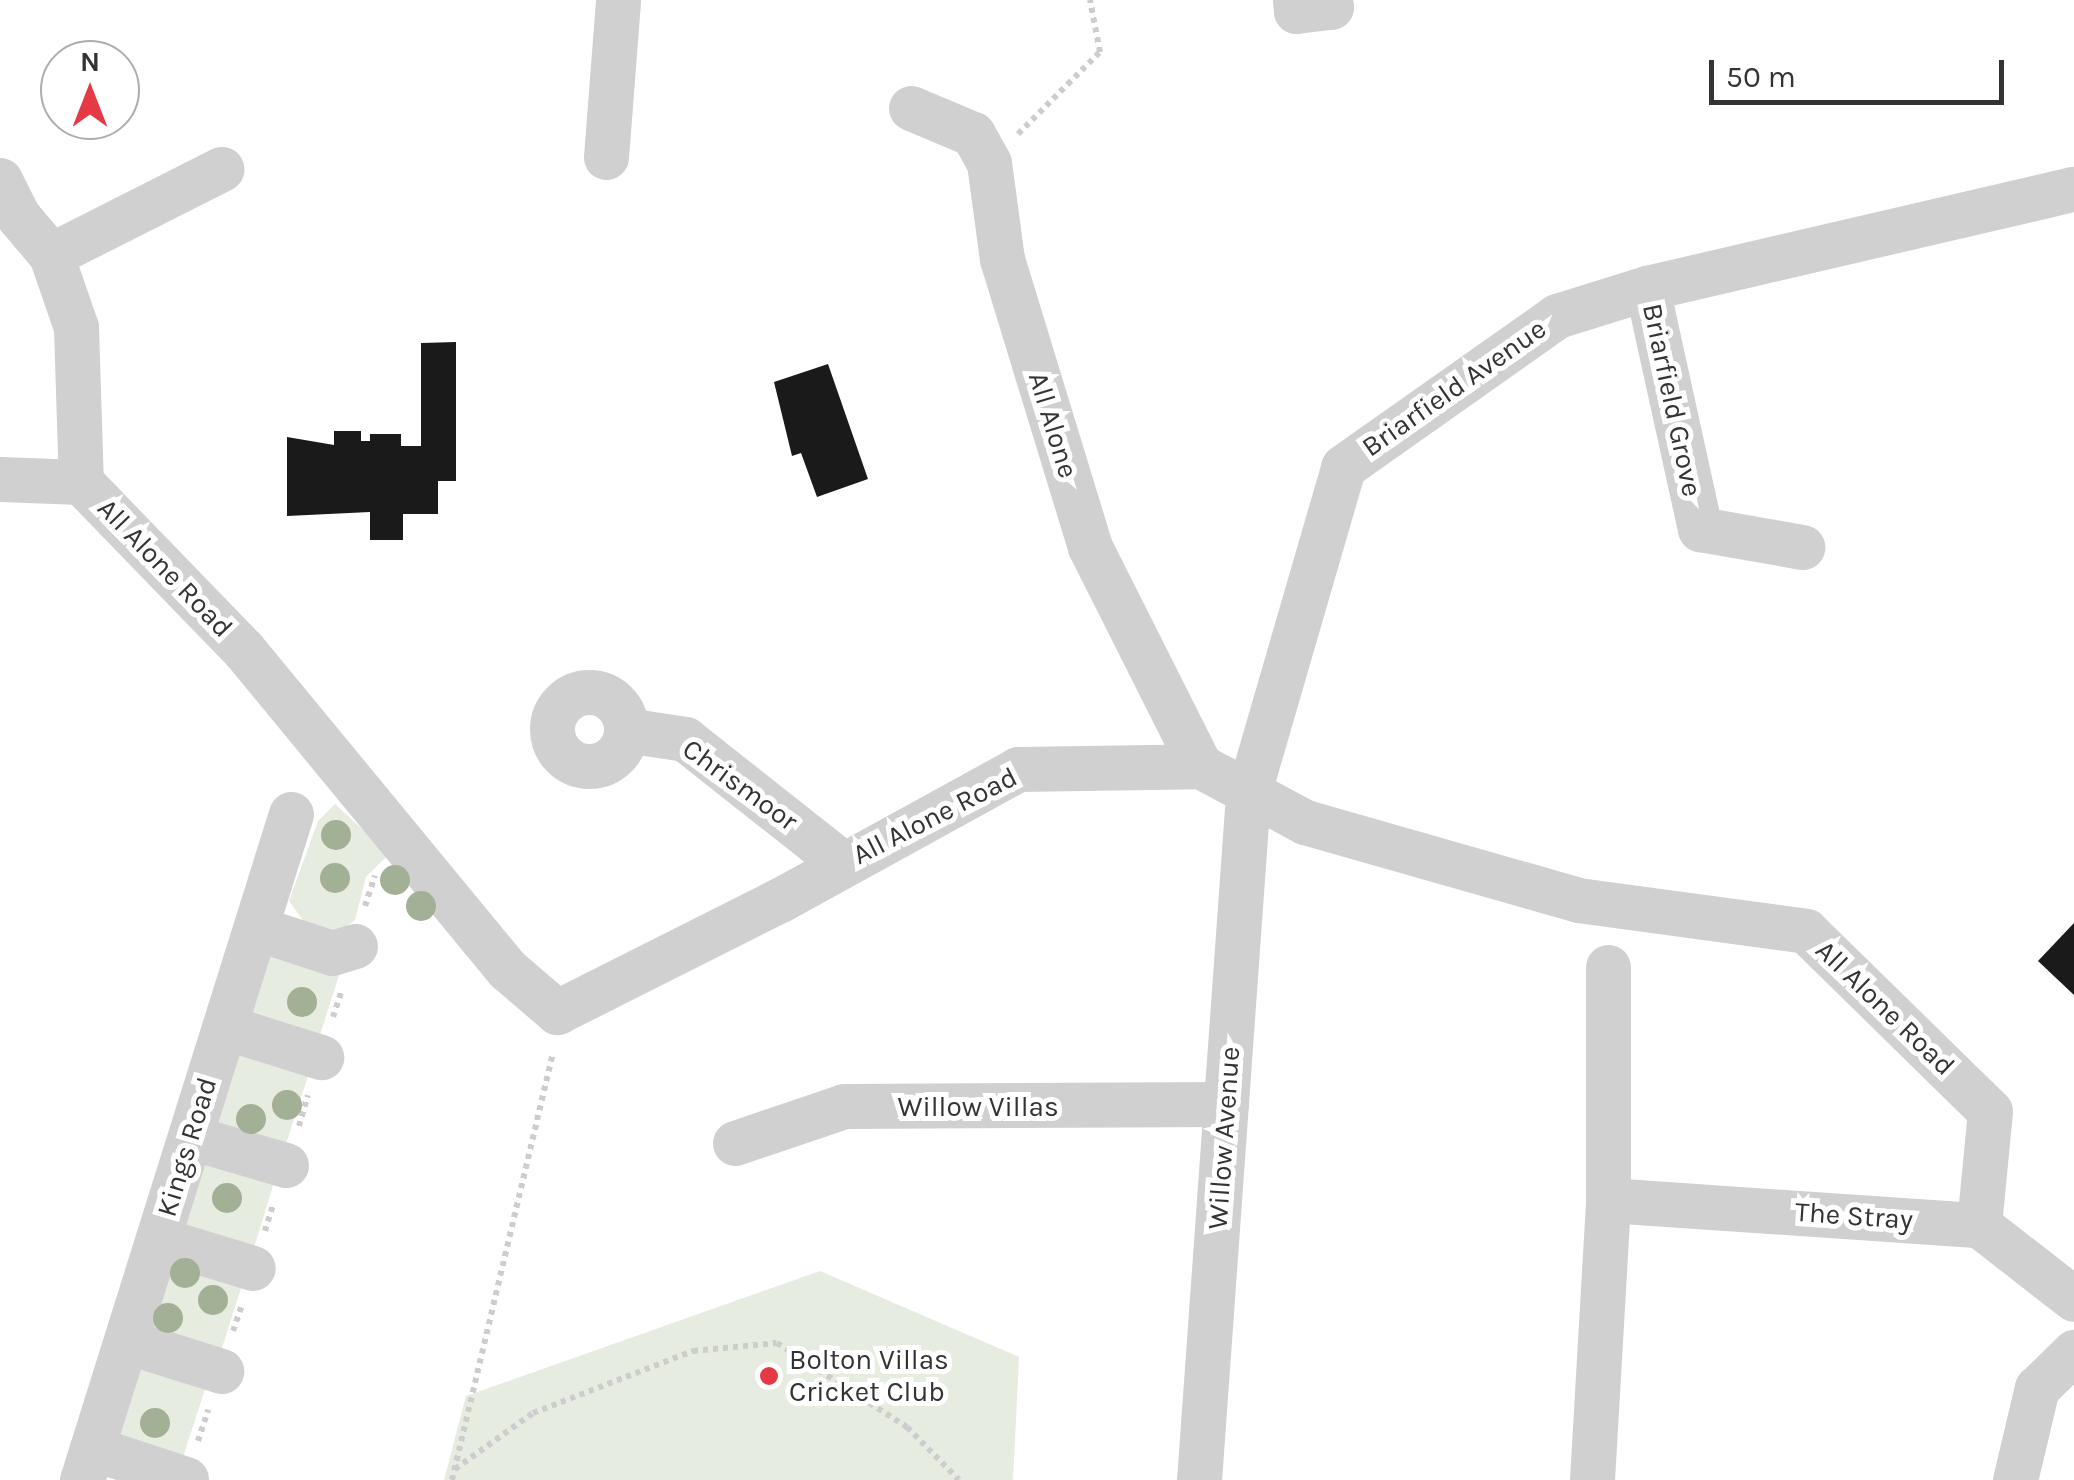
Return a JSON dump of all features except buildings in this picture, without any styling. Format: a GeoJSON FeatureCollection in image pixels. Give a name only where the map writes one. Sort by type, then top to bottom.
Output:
{"type":"FeatureCollection","features":[{"type":"Feature","properties":{"kind":"street"},"geometry":{"type":"LineString","coordinates":[[606,157],[618,0]]}},
{"type":"Feature","properties":{"kind":"street"},"geometry":{"type":"LineString","coordinates":[[910,108],[972,134],[988,163]]}},
{"type":"Feature","properties":{"kind":"street","name":"All Alone"},"geometry":{"type":"LineString","coordinates":[[988,163],[1002,259],[1090,546],[1200,766]]}},
{"type":"Feature","properties":{"kind":"street"},"geometry":{"type":"LineString","coordinates":[[51,255],[221,169]]}},
{"type":"Feature","properties":{"kind":"street"},"geometry":{"type":"LineString","coordinates":[[0,180],[18,216],[51,255],[76,327],[82,482]]}},
{"type":"Feature","properties":{"kind":"street","name":"Briarfield Avenue"},"geometry":{"type":"LineString","coordinates":[[1248,795],[1343,467],[1557,316],[1647,288],[2074,189]]}},
{"type":"Feature","properties":{"kind":"street","name":"Briarfield Grove"},"geometry":{"type":"LineString","coordinates":[[1647,288],[1700,530],[1802,547]]}},
{"type":"Feature","properties":{"kind":"street","name":"All Alone Road"},"geometry":{"type":"LineString","coordinates":[[0,479],[82,482],[242,649],[508,970],[557,1012],[1018,769],[1200,766],[1305,822],[1578,900],[1806,931],[1990,1111],[1980,1225]]}},
{"type":"Feature","properties":{"kind":"street","name":"Chrismoor"},"geometry":{"type":"LineString","coordinates":[[626,730],[685,739],[843,864]]}},
{"type":"Feature","properties":{"kind":"street","name":"Willow Avenue"},"geometry":{"type":"LineString","coordinates":[[1199,1480],[1248,795]]}},
{"type":"Feature","properties":{"kind":"street","name":"Kings Road"},"geometry":{"type":"LineString","coordinates":[[87,1464],[291,814]]}},
{"type":"Feature","properties":{"kind":"street"},"geometry":{"type":"LineString","coordinates":[[256,928],[351,960]]}},
{"type":"Feature","properties":{"kind":"street"},"geometry":{"type":"LineString","coordinates":[[1592,1480],[1608,1200],[1608,967]]}},
{"type":"Feature","properties":{"kind":"street"},"geometry":{"type":"LineString","coordinates":[[224,1027],[320,1058]]}},
{"type":"Feature","properties":{"kind":"street","name":"Willow Villas"},"geometry":{"type":"LineString","coordinates":[[735,1143],[844,1106],[1226,1104]]}},
{"type":"Feature","properties":{"kind":"street"},"geometry":{"type":"LineString","coordinates":[[190,1137],[286,1165]]}},
{"type":"Feature","properties":{"kind":"street","name":"The Stray"},"geometry":{"type":"LineString","coordinates":[[1608,1200],[1980,1225]]}},
{"type":"Feature","properties":{"kind":"street"},"geometry":{"type":"LineString","coordinates":[[1980,1225],[2074,1298]]}},
{"type":"Feature","properties":{"kind":"street"},"geometry":{"type":"LineString","coordinates":[[158,1239],[254,1268]]}},
{"type":"Feature","properties":{"kind":"street"},"geometry":{"type":"LineString","coordinates":[[126,1341],[221,1371]]}},
{"type":"Feature","properties":{"kind":"street"},"geometry":{"type":"LineString","coordinates":[[2015,1480],[2038,1388],[2074,1352]]}},
{"type":"Feature","properties":{"kind":"street"},"geometry":{"type":"LineString","coordinates":[[87,1464],[186,1478]]}},
{"type":"Feature","properties":{"kind":"path"},"geometry":{"type":"LineString","coordinates":[[988,163],[1100,52],[1090,0]]}},
{"type":"Feature","properties":{"kind":"path"},"geometry":{"type":"LineString","coordinates":[[186,1478],[351,960]]}},
{"type":"Feature","properties":{"kind":"path"},"geometry":{"type":"LineString","coordinates":[[452,1480],[549,1084],[557,1012]]}},
{"type":"Feature","properties":{"kind":"path"},"geometry":{"type":"LineString","coordinates":[[455,1469],[533,1413],[657,1364],[692,1351],[777,1344],[907,1427],[959,1480]]}},
{"type":"Feature","properties":{"kind":"shaded area"},"geometry":{"type":"Polygon","coordinates":[[[335,804],[389,854],[366,877],[355,920],[338,932],[308,927],[289,901],[318,821],[335,804]]]}},
{"type":"Feature","properties":{"kind":"shaded area"},"geometry":{"type":"Polygon","coordinates":[[[272,951],[340,972],[319,1038],[251,1017],[272,951]]]}},
{"type":"Feature","properties":{"kind":"shaded area"},"geometry":{"type":"Polygon","coordinates":[[[240,1052],[309,1073],[285,1147],[217,1125],[240,1052]]]}},
{"type":"Feature","properties":{"kind":"shaded area"},"geometry":{"type":"Polygon","coordinates":[[[207,1158],[275,1179],[253,1251],[184,1229],[207,1158]]]}},
{"type":"Feature","properties":{"kind":"shaded area"},"geometry":{"type":"Polygon","coordinates":[[[174,1260],[243,1282],[220,1354],[152,1332],[174,1260]]]}},
{"type":"Feature","properties":{"kind":"shaded area","name":"Bolton Villas Cricket Club"},"geometry":{"type":"Polygon","coordinates":[[[820,1271],[1019,1357],[1013,1480],[444,1480],[466,1396],[820,1271]]]}},
{"type":"Feature","properties":{"kind":"shaded area"},"geometry":{"type":"Polygon","coordinates":[[[142,1362],[207,1383],[183,1457],[118,1437],[142,1362]]]}},
{"type":"Feature","properties":{"kind":"place","name":"Bolton Villas Cricket Club"},"geometry":{"type":"Point","coordinates":[769,1376]}}]}
